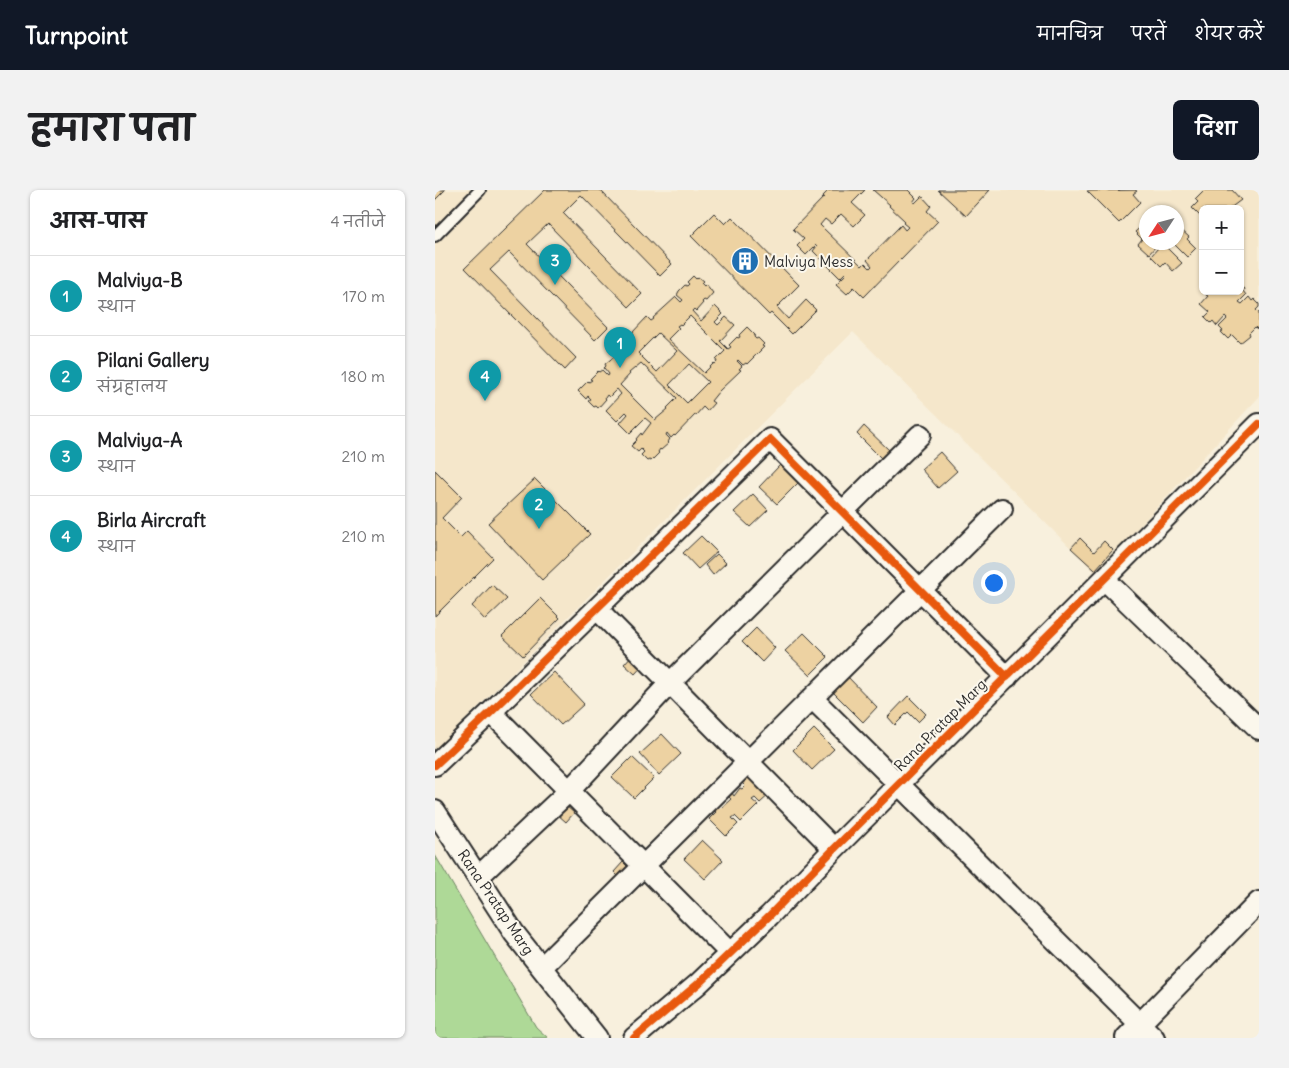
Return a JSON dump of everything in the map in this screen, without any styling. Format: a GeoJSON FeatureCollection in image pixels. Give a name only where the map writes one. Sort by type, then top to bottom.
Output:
{"type":"FeatureCollection","features":[{"type":"Feature","properties":{"kind":"street","name":"Rana Pratap Marg"},"geometry":{"type":"LineString","coordinates":[[634,1038],[651,1022],[677,1003],[769,916],[1259,424]]}},
{"type":"Feature","properties":{"kind":"street"},"geometry":{"type":"LineString","coordinates":[[478,878],[569,791],[670,683],[920,435]]}},
{"type":"Feature","properties":{"kind":"street"},"geometry":{"type":"LineString","coordinates":[[435,765],[770,439],[1007,677]]}},
{"type":"Feature","properties":{"kind":"street"},"geometry":{"type":"LineString","coordinates":[[542,967],[1002,509]]}},
{"type":"Feature","properties":{"kind":"street"},"geometry":{"type":"LineString","coordinates":[[1105,580],[1259,730]]}},
{"type":"Feature","properties":{"kind":"street"},"geometry":{"type":"LineString","coordinates":[[597,609],[834,849]]}},
{"type":"Feature","properties":{"kind":"street"},"geometry":{"type":"LineString","coordinates":[[812,698],[1154,1038]]}},
{"type":"Feature","properties":{"kind":"street"},"geometry":{"type":"LineString","coordinates":[[491,712],[730,953]]}},
{"type":"Feature","properties":{"kind":"street","name":"Rana Pratap Marg"},"geometry":{"type":"LineString","coordinates":[[435,811],[514,934],[597,1038]]}},
{"type":"Feature","properties":{"kind":"street"},"geometry":{"type":"LineString","coordinates":[[1125,1038],[1259,902]]}},
{"type":"Feature","properties":{"kind":"lane"},"geometry":{"type":"LineString","coordinates":[[435,236],[481,190]]}},
{"type":"Feature","properties":{"kind":"shaded area"},"geometry":{"type":"Polygon","coordinates":[[[435,190],[1259,190],[1259,397],[1096,573],[853,332],[435,750],[435,190]]]}},
{"type":"Feature","properties":{"kind":"green space"},"geometry":{"type":"Polygon","coordinates":[[[435,855],[536,1027],[548,1038],[435,1038],[435,855]]]}},
{"type":"Feature","properties":{"kind":"building"},"geometry":{"type":"Polygon","coordinates":[[[435,190],[445,190],[435,200],[435,190]]]}},
{"type":"Feature","properties":{"kind":"building"},"geometry":{"type":"Polygon","coordinates":[[[545,190],[600,190],[672,264],[660,276],[581,195],[563,213],[642,294],[629,307],[548,224],[527,244],[608,327],[595,340],[509,252],[490,270],[576,358],[565,370],[465,268],[545,190]]]}},
{"type":"Feature","properties":{"kind":"building"},"geometry":{"type":"Polygon","coordinates":[[[829,190],[865,190],[852,203],[865,215],[854,226],[841,214],[831,224],[825,219],[820,225],[862,266],[865,263],[870,268],[872,266],[867,260],[901,225],[905,230],[908,227],[890,205],[873,190],[908,190],[916,198],[913,202],[915,203],[922,196],[931,206],[927,211],[938,221],[864,297],[854,287],[847,294],[836,284],[846,274],[840,278],[813,251],[816,245],[806,255],[797,246],[804,239],[793,229],[829,190]]]}},
{"type":"Feature","properties":{"kind":"building"},"geometry":{"type":"Polygon","coordinates":[[[938,190],[990,190],[966,216],[938,190]]]}},
{"type":"Feature","properties":{"kind":"building"},"geometry":{"type":"Polygon","coordinates":[[[1204,190],[1232,190],[1241,200],[1234,205],[1199,205],[1199,215],[1192,208],[1198,202],[1195,199],[1204,190]]]}},
{"type":"Feature","properties":{"kind":"building"},"geometry":{"type":"Polygon","coordinates":[[[1087,191],[1137,191],[1133,194],[1140,202],[1119,223],[1087,191]]]}},
{"type":"Feature","properties":{"kind":"building","name":"Malviya Mess"},"geometry":{"type":"Polygon","coordinates":[[[714,213],[725,224],[732,217],[799,285],[777,307],[788,319],[806,300],[816,310],[792,334],[771,313],[769,315],[691,236],[714,213]]]}},
{"type":"Feature","properties":{"kind":"building"},"geometry":{"type":"Polygon","coordinates":[[[1184,232],[1189,237],[1187,239],[1196,248],[1187,257],[1180,250],[1184,250],[1184,232]]]}},
{"type":"Feature","properties":{"kind":"building"},"geometry":{"type":"Polygon","coordinates":[[[1145,250],[1152,250],[1149,254],[1145,250]]]}},
{"type":"Feature","properties":{"kind":"building"},"geometry":{"type":"Polygon","coordinates":[[[1156,250],[1169,250],[1182,263],[1173,271],[1165,262],[1161,266],[1151,256],[1156,250]]]}},
{"type":"Feature","properties":{"kind":"building"},"geometry":{"type":"Polygon","coordinates":[[[693,276],[696,279],[698,277],[703,281],[701,283],[704,286],[706,284],[713,293],[706,301],[702,302],[696,311],[694,309],[692,311],[701,321],[715,306],[723,314],[715,322],[718,325],[726,317],[735,325],[720,341],[728,349],[731,347],[729,345],[737,337],[740,337],[739,335],[747,327],[755,335],[756,339],[758,338],[764,344],[762,346],[764,347],[747,364],[743,365],[738,360],[742,366],[739,369],[741,370],[719,391],[711,401],[714,403],[707,411],[703,407],[675,436],[671,438],[667,433],[666,435],[670,439],[669,443],[660,449],[659,453],[651,461],[647,461],[641,455],[644,452],[641,449],[638,452],[631,446],[651,423],[645,418],[630,433],[620,423],[628,414],[626,412],[617,421],[606,410],[621,394],[617,389],[609,397],[607,395],[598,408],[588,401],[591,399],[588,396],[586,399],[578,391],[588,381],[592,380],[590,379],[598,371],[602,370],[608,376],[609,374],[604,368],[605,364],[625,346],[634,334],[632,333],[647,317],[651,321],[654,319],[676,297],[681,302],[683,300],[677,295],[685,285],[689,284],[687,282],[693,276]],[[690,316],[681,325],[677,326],[679,328],[668,339],[704,373],[717,362],[716,360],[725,351],[690,316]],[[658,333],[638,353],[657,372],[677,351],[658,333]],[[641,363],[629,373],[620,385],[655,420],[677,398],[641,363]],[[689,364],[669,385],[687,403],[708,382],[689,364]]]}},
{"type":"Feature","properties":{"kind":"building"},"geometry":{"type":"Polygon","coordinates":[[[1244,292],[1246,295],[1239,302],[1242,304],[1249,297],[1252,301],[1254,299],[1259,304],[1256,310],[1259,313],[1259,326],[1257,329],[1255,327],[1249,333],[1250,335],[1240,343],[1232,335],[1228,339],[1219,327],[1227,319],[1225,317],[1217,326],[1213,321],[1211,323],[1205,317],[1210,312],[1201,304],[1208,296],[1206,295],[1244,295],[1244,292]]]}},
{"type":"Feature","properties":{"kind":"building"},"geometry":{"type":"Polygon","coordinates":[[[864,426],[890,451],[882,459],[857,434],[864,426]]]}},
{"type":"Feature","properties":{"kind":"building"},"geometry":{"type":"Polygon","coordinates":[[[940,452],[957,471],[938,488],[921,469],[940,452]]]}},
{"type":"Feature","properties":{"kind":"building"},"geometry":{"type":"Polygon","coordinates":[[[780,465],[798,483],[777,504],[759,487],[780,465]]]}},
{"type":"Feature","properties":{"kind":"building"},"geometry":{"type":"Polygon","coordinates":[[[435,470],[462,497],[442,518],[461,537],[467,531],[493,558],[435,616],[435,470]]]}},
{"type":"Feature","properties":{"kind":"building"},"geometry":{"type":"Polygon","coordinates":[[[535,479],[590,534],[542,580],[488,523],[535,479]]]}},
{"type":"Feature","properties":{"kind":"building"},"geometry":{"type":"Polygon","coordinates":[[[753,494],[768,510],[750,527],[734,512],[753,494]]]}},
{"type":"Feature","properties":{"kind":"building"},"geometry":{"type":"Polygon","coordinates":[[[701,536],[717,552],[698,569],[683,553],[701,536]]]}},
{"type":"Feature","properties":{"kind":"building"},"geometry":{"type":"Polygon","coordinates":[[[1080,538],[1094,552],[1104,541],[1113,550],[1095,570],[1071,548],[1080,538]]]}},
{"type":"Feature","properties":{"kind":"building"},"geometry":{"type":"Polygon","coordinates":[[[717,554],[726,563],[713,575],[705,565],[717,554]]]}},
{"type":"Feature","properties":{"kind":"building"},"geometry":{"type":"Polygon","coordinates":[[[492,585],[507,599],[485,620],[472,606],[492,585]]]}},
{"type":"Feature","properties":{"kind":"building"},"geometry":{"type":"Polygon","coordinates":[[[540,598],[560,618],[523,656],[502,636],[540,598]]]}},
{"type":"Feature","properties":{"kind":"building"},"geometry":{"type":"Polygon","coordinates":[[[756,628],[775,648],[762,662],[742,642],[756,628]]]}},
{"type":"Feature","properties":{"kind":"building"},"geometry":{"type":"Polygon","coordinates":[[[804,633],[828,657],[810,675],[785,651],[804,633]]]}},
{"type":"Feature","properties":{"kind":"building"},"geometry":{"type":"Polygon","coordinates":[[[633,654],[644,664],[635,674],[624,664],[633,654]]]}},
{"type":"Feature","properties":{"kind":"building"},"geometry":{"type":"Polygon","coordinates":[[[554,672],[584,704],[561,725],[531,694],[554,672]]]}},
{"type":"Feature","properties":{"kind":"building"},"geometry":{"type":"Polygon","coordinates":[[[846,675],[877,707],[863,722],[831,690],[846,675]]]}},
{"type":"Feature","properties":{"kind":"building"},"geometry":{"type":"Polygon","coordinates":[[[908,696],[926,714],[918,722],[908,712],[895,725],[888,717],[908,696]]]}},
{"type":"Feature","properties":{"kind":"building"},"geometry":{"type":"Polygon","coordinates":[[[814,729],[834,749],[812,770],[793,750],[814,729]]]}},
{"type":"Feature","properties":{"kind":"building"},"geometry":{"type":"Polygon","coordinates":[[[662,734],[681,754],[659,775],[640,754],[662,734]]]}},
{"type":"Feature","properties":{"kind":"building"},"geometry":{"type":"Polygon","coordinates":[[[632,757],[654,778],[634,798],[612,777],[632,757]]]}},
{"type":"Feature","properties":{"kind":"building"},"geometry":{"type":"Polygon","coordinates":[[[752,773],[771,793],[760,803],[755,798],[752,800],[758,805],[741,822],[735,816],[732,818],[738,824],[726,836],[709,819],[716,812],[714,810],[718,807],[720,809],[731,799],[729,797],[732,793],[734,796],[740,788],[742,789],[745,786],[742,783],[752,773]]]}},
{"type":"Feature","properties":{"kind":"building"},"geometry":{"type":"Polygon","coordinates":[[[565,805],[574,813],[566,822],[557,814],[565,805]]]}},
{"type":"Feature","properties":{"kind":"building"},"geometry":{"type":"Polygon","coordinates":[[[702,840],[723,860],[705,879],[684,859],[702,840]]]}},
{"type":"Feature","properties":{"kind":"building"},"geometry":{"type":"Polygon","coordinates":[[[623,862],[630,869],[621,879],[614,872],[623,862]]]}},
{"type":"Feature","properties":{"kind":"cycle path"},"geometry":{"type":"LineString","coordinates":[[634,1038],[698,984],[769,916],[1259,424]]}},
{"type":"Feature","properties":{"kind":"cycle path"},"geometry":{"type":"LineString","coordinates":[[435,765],[770,439],[1007,677]]}},
{"type":"Feature","properties":{"kind":"place","name":"Malviya Mess"},"geometry":{"type":"Point","coordinates":[745,261]}},
{"type":"Feature","properties":{"kind":"place","name":"Malviya-A"},"geometry":{"type":"Point","coordinates":[555,285]}},
{"type":"Feature","properties":{"kind":"place","name":"Malviya-B"},"geometry":{"type":"Point","coordinates":[620,368]}},
{"type":"Feature","properties":{"kind":"place","name":"Birla Aircraft"},"geometry":{"type":"Point","coordinates":[485,401]}},
{"type":"Feature","properties":{"kind":"place","name":"Pilani Gallery"},"geometry":{"type":"Point","coordinates":[539,529]}}]}
